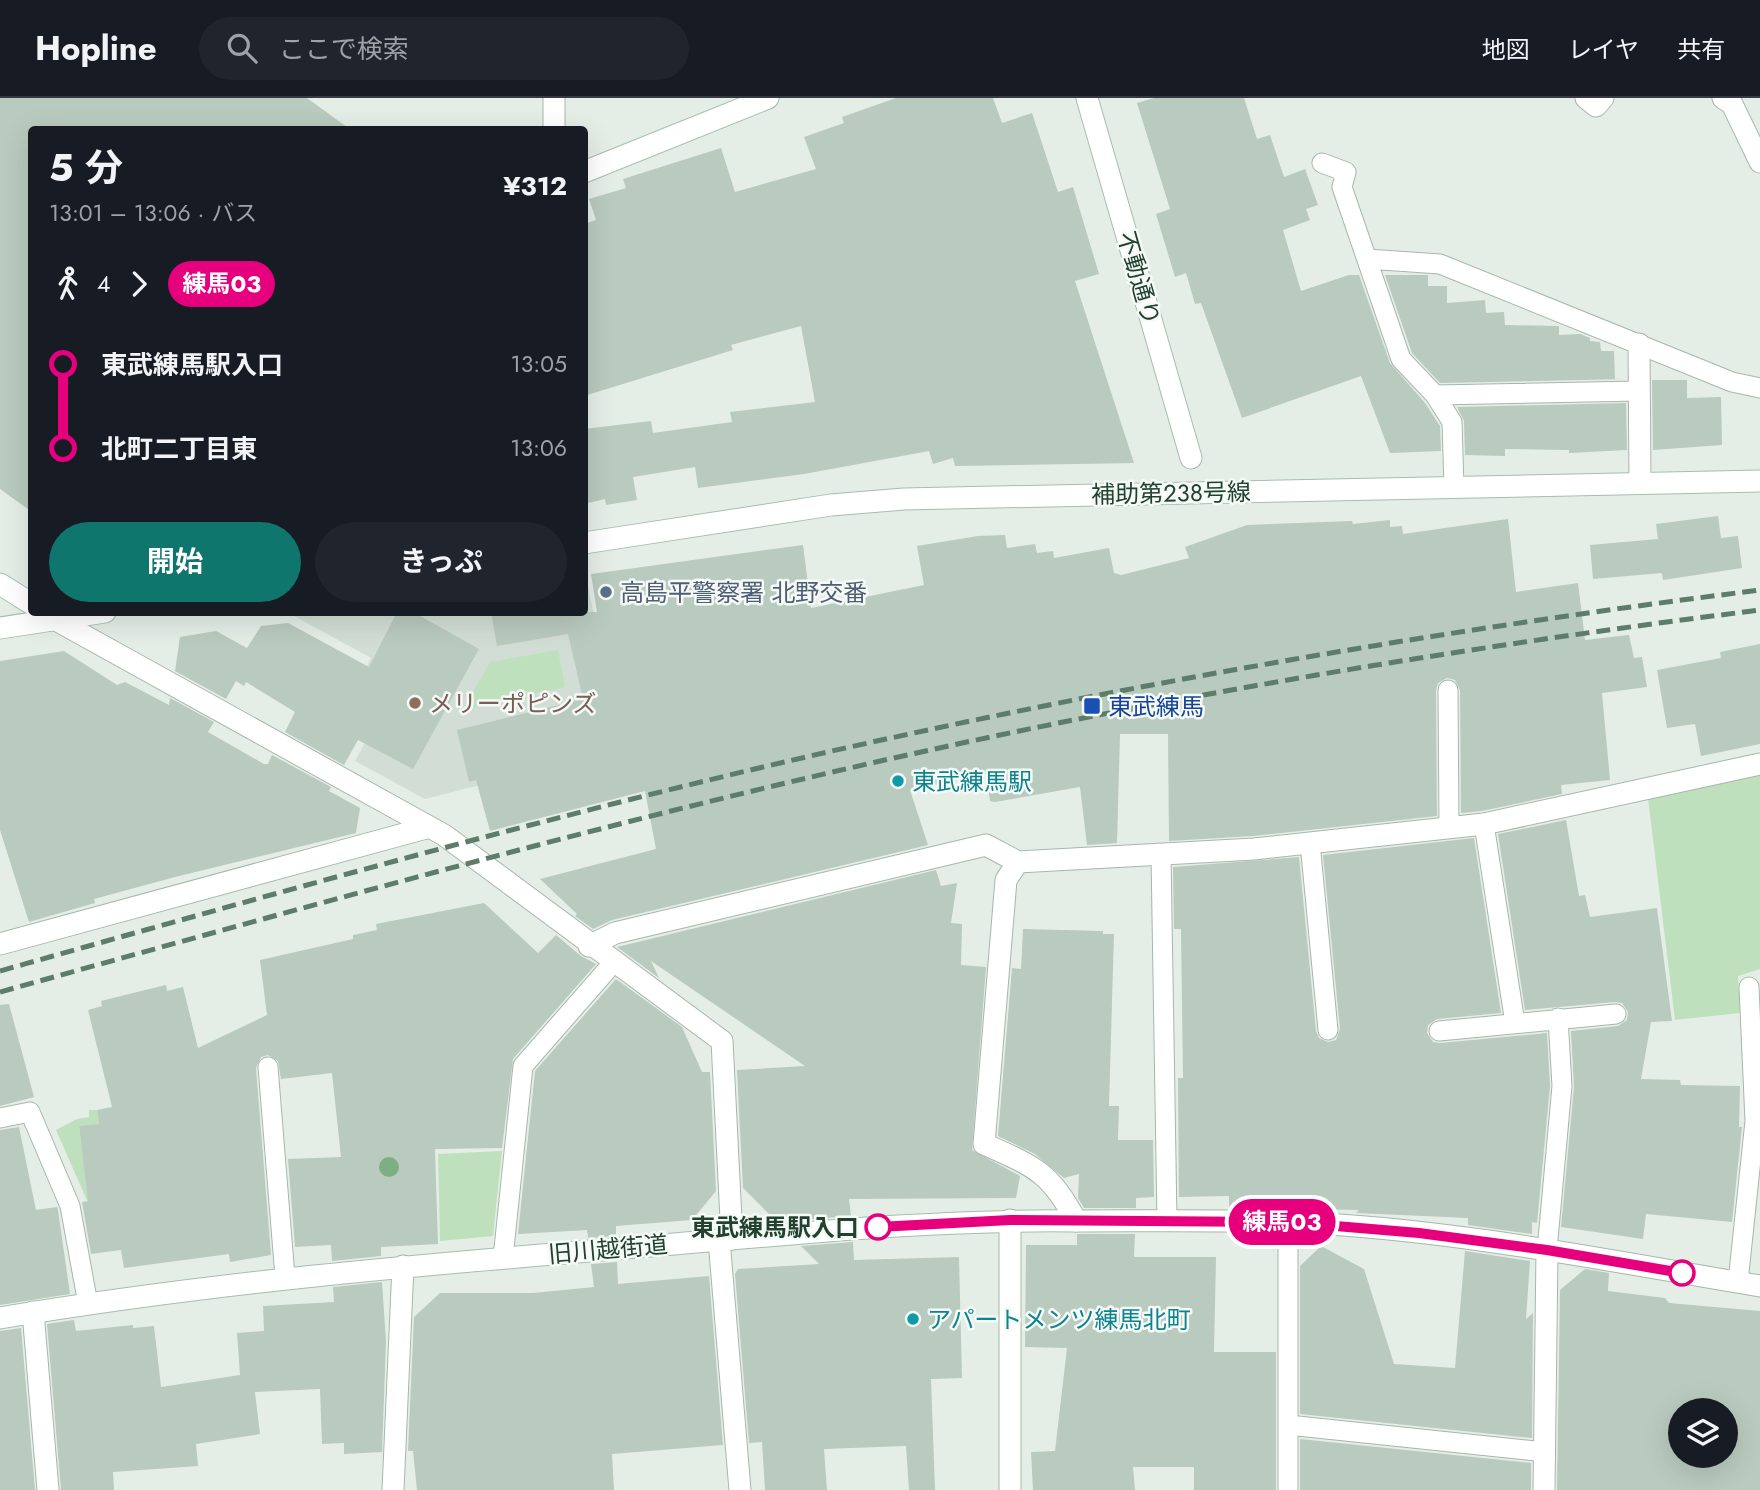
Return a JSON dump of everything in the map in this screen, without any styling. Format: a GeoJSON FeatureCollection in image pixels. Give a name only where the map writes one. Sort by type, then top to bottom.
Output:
{"type":"FeatureCollection","features":[{"type":"Feature","properties":{"kind":"street"},"geometry":{"type":"LineString","coordinates":[[554,98],[554,126]]}},
{"type":"Feature","properties":{"kind":"street"},"geometry":{"type":"LineString","coordinates":[[588,170],[768,98]]}},
{"type":"Feature","properties":{"kind":"street","name":"不動通り"},"geometry":{"type":"LineString","coordinates":[[1087,98],[1191,458]]}},
{"type":"Feature","properties":{"kind":"street"},"geometry":{"type":"LineString","coordinates":[[1586,98],[1596,106],[1603,98]]}},
{"type":"Feature","properties":{"kind":"street"},"geometry":{"type":"LineString","coordinates":[[1723,98],[1732,104],[1760,162]]}},
{"type":"Feature","properties":{"kind":"street"},"geometry":{"type":"LineString","coordinates":[[1639,344],[1640,484]]}},
{"type":"Feature","properties":{"kind":"street","name":"補助第238号線"},"geometry":{"type":"LineString","coordinates":[[588,541],[831,505],[904,499],[1760,481]]}},
{"type":"Feature","properties":{"kind":"street"},"geometry":{"type":"LineString","coordinates":[[0,584],[28,602]]}},
{"type":"Feature","properties":{"kind":"street"},"geometry":{"type":"LineString","coordinates":[[0,628],[50,616],[458,845],[589,946],[722,1041],[725,1240],[740,1490]]}},
{"type":"Feature","properties":{"kind":"street"},"geometry":{"type":"LineString","coordinates":[[589,946],[615,933],[986,845],[1018,862],[1161,855],[1310,843],[1484,824],[1760,764]]}},
{"type":"Feature","properties":{"kind":"street"},"geometry":{"type":"LineString","coordinates":[[0,944],[426,828]]}},
{"type":"Feature","properties":{"kind":"street"},"geometry":{"type":"LineString","coordinates":[[1018,862],[1006,880],[984,1144],[1034,1166],[1060,1191],[1076,1221]]}},
{"type":"Feature","properties":{"kind":"street"},"geometry":{"type":"LineString","coordinates":[[1010,1220],[1010,1490]]}},
{"type":"Feature","properties":{"kind":"street","name":"旧川越街道"},"geometry":{"type":"LineString","coordinates":[[0,1318],[285,1277],[725,1240],[1010,1220],[1288,1222],[1419,1233],[1547,1250],[1760,1286]]}},
{"type":"Feature","properties":{"kind":"street"},"geometry":{"type":"LineString","coordinates":[[1544,1490],[1547,1250]]}},
{"type":"Feature","properties":{"kind":"street"},"geometry":{"type":"LineString","coordinates":[[393,1490],[403,1266]]}},
{"type":"Feature","properties":{"kind":"street"},"geometry":{"type":"LineString","coordinates":[[33,1312],[48,1490]]}},
{"type":"Feature","properties":{"kind":"lane"},"geometry":{"type":"LineString","coordinates":[[1322,163],[1346,172],[1342,187],[1401,359],[1436,395],[1452,422],[1454,488]]}},
{"type":"Feature","properties":{"kind":"lane"},"geometry":{"type":"LineString","coordinates":[[1367,260],[1440,264],[1732,382],[1760,388]]}},
{"type":"Feature","properties":{"kind":"lane"},"geometry":{"type":"LineString","coordinates":[[1436,395],[1639,391]]}},
{"type":"Feature","properties":{"kind":"lane"},"geometry":{"type":"LineString","coordinates":[[1448,690],[1449,827]]}},
{"type":"Feature","properties":{"kind":"lane"},"geometry":{"type":"LineString","coordinates":[[1484,824],[1514,1023]]}},
{"type":"Feature","properties":{"kind":"lane"},"geometry":{"type":"LineString","coordinates":[[1310,843],[1328,1030]]}},
{"type":"Feature","properties":{"kind":"lane"},"geometry":{"type":"LineString","coordinates":[[1161,855],[1167,1221]]}},
{"type":"Feature","properties":{"kind":"lane"},"geometry":{"type":"LineString","coordinates":[[503,1258],[523,1066],[613,963]]}},
{"type":"Feature","properties":{"kind":"lane"},"geometry":{"type":"LineString","coordinates":[[1738,1282],[1755,1121],[1749,987]]}},
{"type":"Feature","properties":{"kind":"lane"},"geometry":{"type":"LineString","coordinates":[[1439,1031],[1616,1014]]}},
{"type":"Feature","properties":{"kind":"lane"},"geometry":{"type":"LineString","coordinates":[[1547,1250],[1562,1086],[1558,1018]]}},
{"type":"Feature","properties":{"kind":"lane"},"geometry":{"type":"LineString","coordinates":[[268,1067],[285,1277]]}},
{"type":"Feature","properties":{"kind":"lane"},"geometry":{"type":"LineString","coordinates":[[0,1118],[30,1112],[71,1206],[88,1304]]}},
{"type":"Feature","properties":{"kind":"lane"},"geometry":{"type":"LineString","coordinates":[[1288,1222],[1288,1490]]}},
{"type":"Feature","properties":{"kind":"lane"},"geometry":{"type":"LineString","coordinates":[[1288,1425],[1545,1452]]}},
{"type":"Feature","properties":{"kind":"shaded area"},"geometry":{"type":"Polygon","coordinates":[[[588,586],[595,619],[689,732],[425,799],[355,761],[389,699],[359,682],[371,658],[294,616],[588,616],[588,586]]]}},
{"type":"Feature","properties":{"kind":"green space"},"geometry":{"type":"Polygon","coordinates":[[[558,650],[565,687],[463,710],[490,662],[558,650]]]}},
{"type":"Feature","properties":{"kind":"green space"},"geometry":{"type":"Polygon","coordinates":[[[1760,772],[1760,969],[1738,976],[1740,1013],[1675,1020],[1648,798],[1760,772]]]}},
{"type":"Feature","properties":{"kind":"green space"},"geometry":{"type":"Polygon","coordinates":[[[89,1110],[97,1110],[99,1124],[79,1127],[89,1205],[56,1130],[77,1119],[89,1117],[89,1110]]]}},
{"type":"Feature","properties":{"kind":"green space"},"geometry":{"type":"Polygon","coordinates":[[[502,1151],[493,1236],[440,1241],[438,1154],[502,1151]]]}},
{"type":"Feature","properties":{"kind":"building"},"geometry":{"type":"Polygon","coordinates":[[[0,98],[307,98],[346,126],[28,126],[28,509],[0,489],[0,98]]]}},
{"type":"Feature","properties":{"kind":"building"},"geometry":{"type":"Polygon","coordinates":[[[896,98],[993,98],[1002,123],[1032,113],[1058,192],[1073,187],[1099,274],[1075,281],[1134,463],[955,466],[953,458],[933,464],[929,451],[804,474],[698,488],[695,467],[633,477],[637,500],[606,505],[605,499],[588,503],[588,429],[651,421],[653,433],[732,422],[730,412],[815,402],[801,326],[731,345],[733,350],[588,395],[588,223],[596,220],[589,199],[626,188],[623,179],[721,148],[735,192],[816,169],[804,137],[844,123],[842,117],[896,98]]]}},
{"type":"Feature","properties":{"kind":"building"},"geometry":{"type":"Polygon","coordinates":[[[1154,98],[1244,98],[1257,139],[1270,135],[1284,177],[1305,169],[1318,205],[1306,209],[1310,220],[1283,230],[1301,291],[1349,275],[1359,275],[1390,363],[1425,403],[1440,426],[1441,451],[1390,453],[1361,376],[1242,418],[1201,303],[1195,304],[1186,273],[1175,277],[1156,214],[1170,209],[1137,103],[1154,98]]]}},
{"type":"Feature","properties":{"kind":"building"},"geometry":{"type":"Polygon","coordinates":[[[1385,275],[1428,275],[1428,286],[1447,286],[1447,303],[1485,300],[1486,313],[1504,312],[1505,325],[1559,326],[1559,335],[1580,334],[1590,338],[1590,341],[1600,342],[1601,351],[1614,351],[1615,379],[1626,379],[1440,383],[1412,353],[1385,275]]]}},
{"type":"Feature","properties":{"kind":"building"},"geometry":{"type":"Polygon","coordinates":[[[1652,380],[1687,380],[1687,398],[1721,397],[1722,445],[1653,450],[1652,380]]]}},
{"type":"Feature","properties":{"kind":"building"},"geometry":{"type":"Polygon","coordinates":[[[1626,403],[1627,450],[1569,453],[1569,450],[1505,449],[1505,456],[1465,455],[1464,421],[1457,407],[1626,403]]]}},
{"type":"Feature","properties":{"kind":"building"},"geometry":{"type":"Polygon","coordinates":[[[1718,516],[1721,538],[1738,536],[1742,568],[1663,580],[1662,573],[1593,579],[1590,545],[1658,539],[1656,524],[1718,516]]]}},
{"type":"Feature","properties":{"kind":"building"},"geometry":{"type":"Polygon","coordinates":[[[1508,519],[1516,592],[1578,583],[1585,640],[1629,635],[1634,658],[1642,657],[1647,687],[1602,693],[1610,780],[1561,785],[1562,794],[1461,813],[1460,690],[1455,680],[1447,678],[1438,683],[1436,690],[1437,816],[1253,836],[1169,841],[1168,734],[1120,734],[1117,843],[1087,845],[1080,787],[995,802],[990,801],[986,774],[910,790],[928,845],[612,920],[593,929],[575,916],[577,914],[540,879],[656,849],[645,791],[490,831],[476,780],[469,782],[457,730],[583,699],[568,634],[497,646],[492,616],[588,616],[588,612],[597,612],[591,574],[803,545],[811,608],[924,585],[917,546],[978,536],[1005,535],[1007,548],[1035,544],[1037,553],[1053,551],[1054,558],[1109,548],[1114,573],[1121,575],[1189,558],[1185,547],[1247,525],[1352,521],[1353,524],[1390,520],[1390,527],[1402,526],[1403,534],[1508,519]]]}},
{"type":"Feature","properties":{"kind":"building"},"geometry":{"type":"Polygon","coordinates":[[[395,616],[420,616],[479,649],[413,769],[358,740],[344,765],[285,732],[295,712],[246,682],[244,686],[236,681],[226,699],[175,671],[180,637],[216,631],[247,648],[261,626],[288,623],[369,667],[395,616]]]}},
{"type":"Feature","properties":{"kind":"building"},"geometry":{"type":"Polygon","coordinates":[[[1760,644],[1760,744],[1701,756],[1695,724],[1667,728],[1657,670],[1721,658],[1720,652],[1760,644]]]}},
{"type":"Feature","properties":{"kind":"building"},"geometry":{"type":"Polygon","coordinates":[[[64,651],[117,685],[125,682],[169,705],[170,698],[214,722],[208,732],[264,764],[268,764],[272,755],[331,787],[329,791],[360,808],[356,833],[94,899],[95,903],[29,922],[0,830],[0,661],[64,651]]]}},
{"type":"Feature","properties":{"kind":"building"},"geometry":{"type":"Polygon","coordinates":[[[1566,820],[1579,896],[1585,895],[1590,917],[1657,908],[1672,1021],[1651,1022],[1641,1079],[1680,1080],[1681,1085],[1740,1086],[1739,1127],[1742,1127],[1732,1222],[1646,1214],[1643,1239],[1561,1227],[1574,1087],[1571,1031],[1618,1026],[1627,1020],[1628,1012],[1622,1003],[1615,1002],[1525,1010],[1498,834],[1566,820]]]}},
{"type":"Feature","properties":{"kind":"building"},"geometry":{"type":"Polygon","coordinates":[[[1474,838],[1501,1013],[1437,1019],[1428,1025],[1427,1033],[1433,1042],[1440,1043],[1547,1033],[1550,1086],[1537,1223],[1532,1222],[1532,1234],[1468,1225],[1468,1218],[1356,1213],[1359,1210],[1229,1207],[1229,1196],[1179,1197],[1178,1078],[1183,1078],[1181,929],[1174,929],[1173,867],[1299,857],[1316,1031],[1319,1038],[1328,1042],[1336,1040],[1340,1029],[1323,855],[1474,838]]]}},
{"type":"Feature","properties":{"kind":"building"},"geometry":{"type":"Polygon","coordinates":[[[936,870],[941,886],[957,883],[951,923],[962,924],[961,965],[986,967],[972,1150],[1020,1176],[1016,1198],[849,1199],[851,1216],[777,1222],[743,1188],[737,1070],[805,1066],[651,961],[659,978],[617,947],[936,870]]]}},
{"type":"Feature","properties":{"kind":"building"},"geometry":{"type":"Polygon","coordinates":[[[484,903],[538,953],[556,935],[581,956],[596,964],[513,1059],[502,1148],[435,1149],[438,1244],[381,1247],[381,1256],[332,1261],[331,1245],[295,1247],[288,1159],[341,1157],[332,1073],[281,1079],[278,1061],[268,1055],[261,1057],[256,1068],[271,1255],[230,1262],[229,1254],[124,1268],[121,1250],[91,1254],[82,1202],[88,1201],[79,1126],[99,1124],[97,1110],[112,1107],[88,1010],[102,1006],[101,1001],[137,992],[166,985],[167,991],[183,987],[198,1048],[267,1015],[260,960],[353,939],[353,935],[377,930],[376,924],[484,903]]]}},
{"type":"Feature","properties":{"kind":"building"},"geometry":{"type":"Polygon","coordinates":[[[1023,929],[1103,931],[1103,934],[1114,934],[1109,1106],[1119,1106],[1118,1140],[1153,1140],[1154,1197],[1136,1198],[1136,1208],[1084,1208],[1078,1198],[1079,1174],[1064,1178],[1035,1154],[998,1136],[1012,968],[1021,969],[1023,929]]]}},
{"type":"Feature","properties":{"kind":"building"},"geometry":{"type":"Polygon","coordinates":[[[616,979],[682,1027],[702,1072],[710,1072],[716,1191],[692,1220],[616,1226],[616,1236],[588,1238],[587,1230],[518,1234],[535,1071],[616,979]]]}},
{"type":"Feature","properties":{"kind":"building"},"geometry":{"type":"Polygon","coordinates":[[[9,1004],[34,1097],[0,1106],[0,1005],[9,1004]]]}},
{"type":"Feature","properties":{"kind":"building"},"geometry":{"type":"Polygon","coordinates":[[[19,1127],[36,1210],[57,1207],[58,1210],[70,1294],[0,1305],[0,1130],[19,1127]]]}},
{"type":"Feature","properties":{"kind":"building"},"geometry":{"type":"Polygon","coordinates":[[[1077,1234],[1135,1234],[1134,1257],[1216,1257],[1214,1352],[1276,1352],[1276,1490],[1194,1490],[1194,1467],[1133,1467],[1135,1490],[1033,1490],[1031,1452],[1055,1451],[1067,1348],[1025,1347],[1026,1245],[1077,1245],[1077,1234]]]}},
{"type":"Feature","properties":{"kind":"building"},"geometry":{"type":"Polygon","coordinates":[[[853,1242],[854,1260],[959,1257],[962,1378],[931,1379],[935,1490],[909,1490],[906,1446],[824,1449],[827,1490],[765,1490],[762,1442],[749,1443],[735,1274],[738,1269],[819,1264],[801,1246],[853,1242]]]}},
{"type":"Feature","properties":{"kind":"building"},"geometry":{"type":"Polygon","coordinates":[[[1321,1246],[1364,1269],[1394,1364],[1455,1368],[1465,1251],[1530,1261],[1526,1319],[1533,1313],[1532,1438],[1300,1414],[1300,1266],[1321,1246]]]}},
{"type":"Feature","properties":{"kind":"building"},"geometry":{"type":"Polygon","coordinates":[[[617,1262],[618,1284],[709,1276],[723,1445],[612,1454],[614,1490],[417,1490],[413,1451],[408,1451],[414,1317],[440,1293],[533,1293],[594,1287],[591,1264],[617,1262]]]}},
{"type":"Feature","properties":{"kind":"building"},"geometry":{"type":"Polygon","coordinates":[[[1585,1269],[1609,1273],[1608,1291],[1665,1298],[1669,1303],[1760,1311],[1760,1490],[1557,1490],[1560,1290],[1585,1269]]]}},
{"type":"Feature","properties":{"kind":"building"},"geometry":{"type":"Polygon","coordinates":[[[382,1282],[386,1342],[382,1452],[344,1454],[344,1443],[322,1444],[320,1389],[255,1392],[260,1434],[196,1444],[198,1466],[113,1472],[114,1490],[61,1490],[47,1324],[74,1320],[76,1331],[133,1325],[133,1328],[154,1326],[161,1387],[240,1375],[237,1333],[264,1331],[263,1306],[334,1302],[333,1287],[382,1282]]]}},
{"type":"Feature","properties":{"kind":"building"},"geometry":{"type":"Polygon","coordinates":[[[21,1328],[35,1490],[0,1490],[0,1331],[21,1328]]]}},
{"type":"Feature","properties":{"kind":"building"},"geometry":{"type":"Polygon","coordinates":[[[1300,1439],[1531,1463],[1531,1490],[1300,1490],[1300,1439]]]}},
{"type":"Feature","properties":{"kind":"railway"},"geometry":{"type":"LineString","coordinates":[[0,971],[518,828],[832,751],[947,726],[1294,659],[1527,622],[1760,590]]}},
{"type":"Feature","properties":{"kind":"railway"},"geometry":{"type":"LineString","coordinates":[[0,992],[546,843],[766,788],[986,738],[1316,675],[1538,640],[1760,610]]}},
{"type":"Feature","properties":{"kind":"bus line","name":"練馬03"},"geometry":{"type":"LineString","coordinates":[[878,1227],[1010,1220],[1288,1222],[1419,1233],[1547,1250],[1682,1273]]}},
{"type":"Feature","properties":{"kind":"place","name":"高島平警察署 北野交番"},"geometry":{"type":"Point","coordinates":[606,592]}},
{"type":"Feature","properties":{"kind":"place","name":"メリーポピンズ"},"geometry":{"type":"Point","coordinates":[415,703]}},
{"type":"Feature","properties":{"kind":"place","name":"東武練馬"},"geometry":{"type":"Point","coordinates":[1092,706]}},
{"type":"Feature","properties":{"kind":"place","name":"東武練馬駅"},"geometry":{"type":"Point","coordinates":[898,781]}},
{"type":"Feature","properties":{"kind":"place","name":"東武練馬駅入口"},"geometry":{"type":"Point","coordinates":[878,1227]}},
{"type":"Feature","properties":{"kind":"place","name":"アパートメンツ練馬北町"},"geometry":{"type":"Point","coordinates":[913,1319]}}]}
